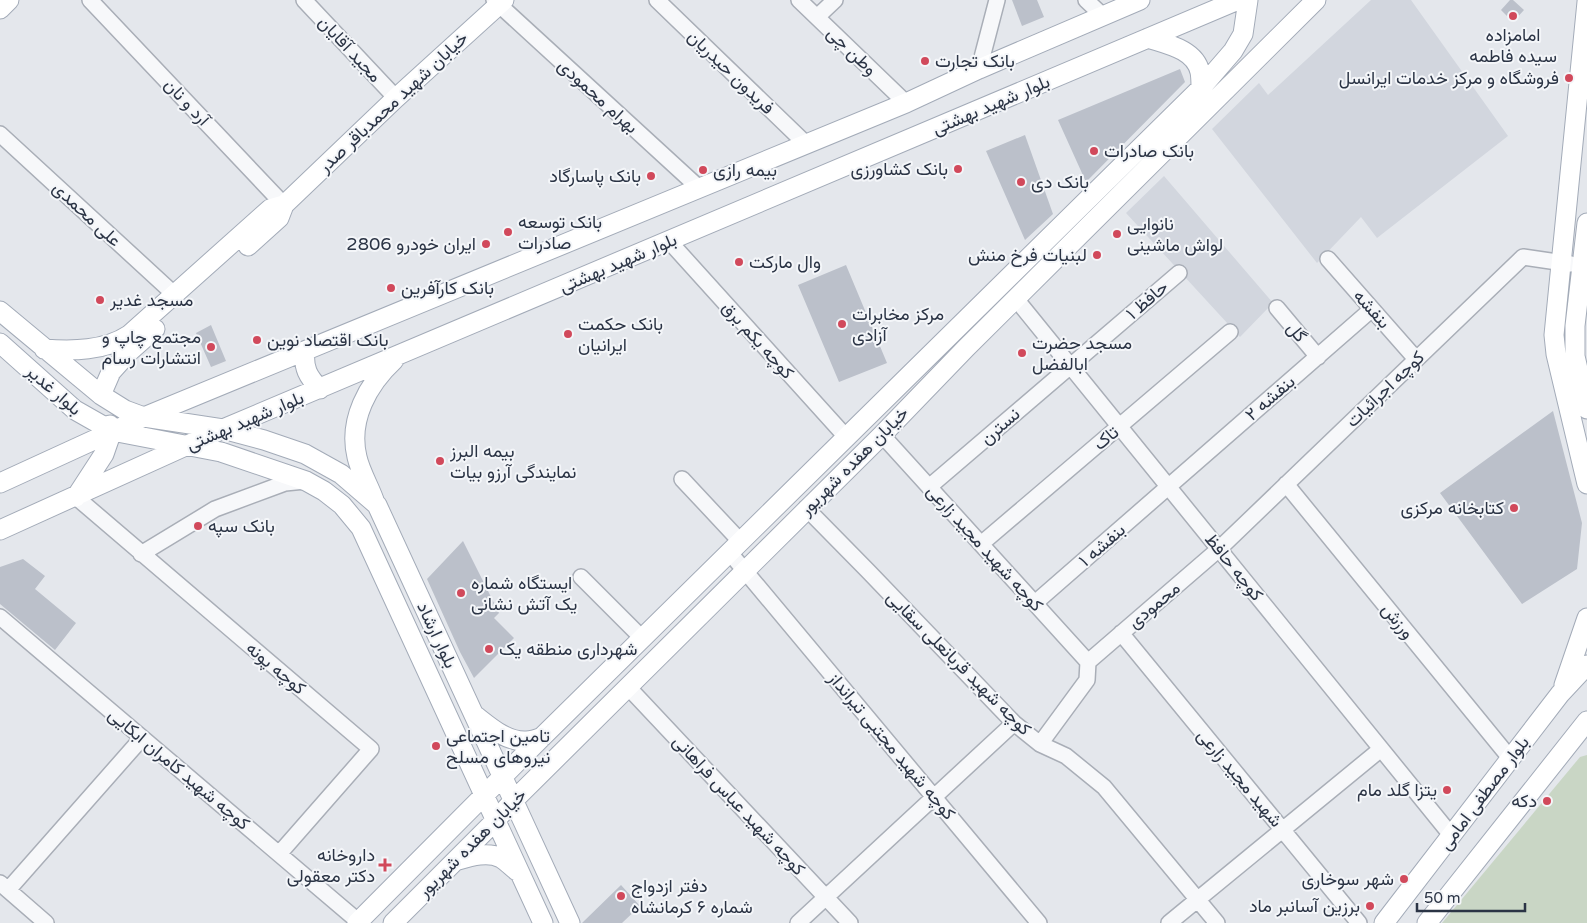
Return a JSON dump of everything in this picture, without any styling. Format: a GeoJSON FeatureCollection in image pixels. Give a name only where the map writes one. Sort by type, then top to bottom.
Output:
{"type":"FeatureCollection","features":[{"type":"Feature","properties":{"kind":"main road"},"geometry":{"type":"LineString","coordinates":[[0,9],[9,0]]}},
{"type":"Feature","properties":{"kind":"main road","name":"بلوار شهید بهشتی"},"geometry":{"type":"LineString","coordinates":[[0,484],[144,417],[906,103],[979,69],[1140,0]]}},
{"type":"Feature","properties":{"kind":"main road","name":"بلوار شهید بهشتی"},"geometry":{"type":"LineString","coordinates":[[0,530],[223,429],[1238,0]]}},
{"type":"Feature","properties":{"kind":"main road","name":"خیابان هفده شهریور"},"geometry":{"type":"LineString","coordinates":[[358,922],[1201,88],[1233,51],[1243,34],[1248,0]]}},
{"type":"Feature","properties":{"kind":"main road","name":"خیابان هفده شهریور"},"geometry":{"type":"LineString","coordinates":[[393,923],[1316,0]]}},
{"type":"Feature","properties":{"kind":"main road","name":"خیابان شهید محمدباقر صدر"},"geometry":{"type":"LineString","coordinates":[[44,349],[64,350],[106,345],[120,341],[129,335],[270,209],[284,204],[499,2]]}},
{"type":"Feature","properties":{"kind":"main road"},"geometry":{"type":"LineString","coordinates":[[1587,2],[1563,263],[1554,335],[1556,354],[1587,484]]}},
{"type":"Feature","properties":{"kind":"main road"},"geometry":{"type":"LineString","coordinates":[[1148,38],[1179,48],[1192,58],[1200,70],[1201,88]]}},
{"type":"Feature","properties":{"kind":"main road","name":"خیابان شهید محمدباقر صدر"},"geometry":{"type":"LineString","coordinates":[[100,395],[111,372],[129,352],[279,218],[284,204]]}},
{"type":"Feature","properties":{"kind":"main road"},"geometry":{"type":"LineString","coordinates":[[1587,222],[1585,266],[1575,326],[1575,356],[1587,409]]}},
{"type":"Feature","properties":{"kind":"main road","name":"بلوار غدیر"},"geometry":{"type":"LineString","coordinates":[[0,310],[100,395],[125,410],[144,417]]}},
{"type":"Feature","properties":{"kind":"main road","name":"بلوار غدیر"},"geometry":{"type":"LineString","coordinates":[[0,343],[75,410],[112,431],[189,445]]}},
{"type":"Feature","properties":{"kind":"main road"},"geometry":{"type":"LineString","coordinates":[[306,351],[304,361],[306,371],[320,389]]}},
{"type":"Feature","properties":{"kind":"main road"},"geometry":{"type":"LineString","coordinates":[[377,506],[356,456],[357,417],[367,393],[383,371],[401,354]]}},
{"type":"Feature","properties":{"kind":"main road"},"geometry":{"type":"LineString","coordinates":[[76,497],[104,454],[112,431],[100,395]]}},
{"type":"Feature","properties":{"kind":"main road","name":"بلوار ارشاد"},"geometry":{"type":"LineString","coordinates":[[144,417],[223,429],[305,454],[341,474],[377,506],[570,923]]}},
{"type":"Feature","properties":{"kind":"main road","name":"بلوار ارشاد"},"geometry":{"type":"LineString","coordinates":[[189,445],[251,461],[306,481],[324,491],[342,505],[361,528],[543,923]]}},
{"type":"Feature","properties":{"kind":"main road"},"geometry":{"type":"LineString","coordinates":[[1560,694],[1587,618]]}},
{"type":"Feature","properties":{"kind":"main road"},"geometry":{"type":"LineString","coordinates":[[408,632],[431,622]]}},
{"type":"Feature","properties":{"kind":"main road","name":"بلوار مصطفی امامی"},"geometry":{"type":"LineString","coordinates":[[1384,923],[1560,694],[1587,665]]}},
{"type":"Feature","properties":{"kind":"main road"},"geometry":{"type":"LineString","coordinates":[[475,716],[495,731],[512,738],[526,741],[542,738]]}},
{"type":"Feature","properties":{"kind":"main road","name":"بلوار مصطفی امامی"},"geometry":{"type":"LineString","coordinates":[[1427,923],[1587,722]]}},
{"type":"Feature","properties":{"kind":"main road"},"geometry":{"type":"LineString","coordinates":[[1562,752],[1587,742]]}},
{"type":"Feature","properties":{"kind":"main road"},"geometry":{"type":"LineString","coordinates":[[454,862],[472,856],[490,855],[501,858],[520,874]]}},
{"type":"Feature","properties":{"kind":"street","name":"آرد و نان"},"geometry":{"type":"LineString","coordinates":[[90,0],[284,204]]}},
{"type":"Feature","properties":{"kind":"street","name":"مجید آقایان"},"geometry":{"type":"LineString","coordinates":[[304,0],[396,98]]}},
{"type":"Feature","properties":{"kind":"street","name":"فریدون حیدریان"},"geometry":{"type":"LineString","coordinates":[[657,0],[805,143]]}},
{"type":"Feature","properties":{"kind":"street","name":"وطن چی"},"geometry":{"type":"LineString","coordinates":[[799,0],[906,103]]}},
{"type":"Feature","properties":{"kind":"street"},"geometry":{"type":"LineString","coordinates":[[817,18],[835,0]]}},
{"type":"Feature","properties":{"kind":"street"},"geometry":{"type":"LineString","coordinates":[[979,69],[997,0]]}},
{"type":"Feature","properties":{"kind":"street"},"geometry":{"type":"LineString","coordinates":[[1086,0],[1103,16]]}},
{"type":"Feature","properties":{"kind":"street","name":"بهرام محمودی"},"geometry":{"type":"LineString","coordinates":[[499,2],[698,188]]}},
{"type":"Feature","properties":{"kind":"street","name":"علی محمدی"},"geometry":{"type":"LineString","coordinates":[[0,134],[175,295]]}},
{"type":"Feature","properties":{"kind":"street","name":"کوچه یکم برق"},"geometry":{"type":"LineString","coordinates":[[669,241],[847,438]]}},
{"type":"Feature","properties":{"kind":"street","name":"کوچه اجرائیات"},"geometry":{"type":"LineString","coordinates":[[1219,549],[1523,257],[1563,263]]}},
{"type":"Feature","properties":{"kind":"street","name":"بنفشه"},"geometry":{"type":"LineString","coordinates":[[1328,259],[1416,359]]}},
{"type":"Feature","properties":{"kind":"street"},"geometry":{"type":"LineString","coordinates":[[1563,263],[1585,266]]}},
{"type":"Feature","properties":{"kind":"street","name":"حافظ ۱"},"geometry":{"type":"LineString","coordinates":[[1070,366],[1179,273]]}},
{"type":"Feature","properties":{"kind":"street","name":"کوچه حافظ"},"geometry":{"type":"LineString","coordinates":[[1016,299],[1451,835]]}},
{"type":"Feature","properties":{"kind":"street","name":"گل"},"geometry":{"type":"LineString","coordinates":[[1277,308],[1318,357]]}},
{"type":"Feature","properties":{"kind":"street","name":"بنفشه ۲"},"geometry":{"type":"LineString","coordinates":[[1168,486],[1372,309]]}},
{"type":"Feature","properties":{"kind":"street","name":"تاک"},"geometry":{"type":"LineString","coordinates":[[981,544],[1230,332]]}},
{"type":"Feature","properties":{"kind":"street","name":"نسترن"},"geometry":{"type":"LineString","coordinates":[[929,487],[1070,366]]}},
{"type":"Feature","properties":{"kind":"street","name":"کوچه شهید مجید زارعی"},"geometry":{"type":"LineString","coordinates":[[882,435],[1088,662]]}},
{"type":"Feature","properties":{"kind":"street","name":"کوچه شهید مجتبی تیرانداز"},"geometry":{"type":"LineString","coordinates":[[682,479],[736,548],[745,570],[1040,923]]}},
{"type":"Feature","properties":{"kind":"street"},"geometry":{"type":"LineString","coordinates":[[141,554],[215,510],[285,483],[306,481]]}},
{"type":"Feature","properties":{"kind":"street","name":"ورزش"},"geometry":{"type":"LineString","coordinates":[[1286,484],[1510,758]]}},
{"type":"Feature","properties":{"kind":"street","name":"بنفشه ۱"},"geometry":{"type":"LineString","coordinates":[[1035,603],[1168,486]]}},
{"type":"Feature","properties":{"kind":"street","name":"کوچه پونه"},"geometry":{"type":"LineString","coordinates":[[76,497],[371,749],[279,854]]}},
{"type":"Feature","properties":{"kind":"street","name":"کوچه شهید قربانعلی سقایی"},"geometry":{"type":"LineString","coordinates":[[806,508],[1014,723],[1040,744],[1066,756],[1104,787],[1216,923]]}},
{"type":"Feature","properties":{"kind":"street","name":"محمودی"},"geometry":{"type":"LineString","coordinates":[[1088,662],[1219,549]]}},
{"type":"Feature","properties":{"kind":"street"},"geometry":{"type":"LineString","coordinates":[[581,577],[643,639]]}},
{"type":"Feature","properties":{"kind":"street","name":"کوچه شهید کامران ابکایی"},"geometry":{"type":"LineString","coordinates":[[0,617],[358,922]]}},
{"type":"Feature","properties":{"kind":"street","name":"شهید مجید زارعی"},"geometry":{"type":"LineString","coordinates":[[1121,633],[1359,923]]}},
{"type":"Feature","properties":{"kind":"street"},"geometry":{"type":"LineString","coordinates":[[1040,744],[1087,680],[1088,662]]}},
{"type":"Feature","properties":{"kind":"street","name":"کوچه شهید عباس فراهانی"},"geometry":{"type":"LineString","coordinates":[[628,687],[850,923]]}},
{"type":"Feature","properties":{"kind":"street"},"geometry":{"type":"LineString","coordinates":[[798,923],[1014,723]]}},
{"type":"Feature","properties":{"kind":"street"},"geometry":{"type":"LineString","coordinates":[[46,923],[4,886],[142,738]]}},
{"type":"Feature","properties":{"kind":"street"},"geometry":{"type":"LineString","coordinates":[[1169,923],[1381,748]]}},
{"type":"Feature","properties":{"kind":"shaded area"},"geometry":{"type":"Polygon","coordinates":[[[1371,0],[1411,0],[1508,136],[1377,238],[1361,217],[1317,263],[1212,129],[1259,83],[1268,95],[1371,0]]]}},
{"type":"Feature","properties":{"kind":"shaded area"},"geometry":{"type":"Polygon","coordinates":[[[1164,176],[1273,303],[1240,337],[1126,213],[1164,176]]]}},
{"type":"Feature","properties":{"kind":"green space"},"geometry":{"type":"Polygon","coordinates":[[[1587,755],[1587,923],[1442,923],[1580,757],[1587,755]]]}},
{"type":"Feature","properties":{"kind":"building"},"geometry":{"type":"Polygon","coordinates":[[[1012,0],[1037,0],[1044,17],[1022,26],[1012,0]]]}},
{"type":"Feature","properties":{"kind":"building","name":"امامزاده سیده فاطمه"},"geometry":{"type":"Polygon","coordinates":[[[1510,0],[1513,0],[1524,10],[1513,22],[1501,10],[1510,0]]]}},
{"type":"Feature","properties":{"kind":"building","name":"بانک صادرات"},"geometry":{"type":"Polygon","coordinates":[[[1180,69],[1185,82],[1086,182],[1058,120],[1180,69]]]}},
{"type":"Feature","properties":{"kind":"building","name":"بانک دی"},"geometry":{"type":"Polygon","coordinates":[[[1025,135],[1053,214],[1025,240],[986,151],[1025,135]]]}},
{"type":"Feature","properties":{"kind":"building","name":"مرکز مخابرات آزادی"},"geometry":{"type":"Polygon","coordinates":[[[846,265],[887,363],[839,382],[798,285],[846,265]]]}},
{"type":"Feature","properties":{"kind":"building","name":"مجتمع چاپ و انتشارات رسام"},"geometry":{"type":"Polygon","coordinates":[[[211,325],[226,361],[211,367],[196,333],[211,325]]]}},
{"type":"Feature","properties":{"kind":"building","name":"کتابخانه مرکزی"},"geometry":{"type":"Polygon","coordinates":[[[1553,411],[1582,523],[1577,569],[1522,604],[1440,493],[1553,411]]]}},
{"type":"Feature","properties":{"kind":"building","name":"ایستگاه شماره یک آتش نشانی"},"geometry":{"type":"Polygon","coordinates":[[[463,541],[499,613],[494,618],[514,638],[474,678],[427,579],[463,541]]]}},
{"type":"Feature","properties":{"kind":"building"},"geometry":{"type":"Polygon","coordinates":[[[23,559],[45,576],[35,589],[76,623],[55,650],[0,604],[0,567],[23,559]]]}},
{"type":"Feature","properties":{"kind":"building","name":"دفتر ازدواج شماره ۶ کرمانشاه"},"geometry":{"type":"Polygon","coordinates":[[[621,885],[640,906],[622,923],[582,923],[621,885]]]}},
{"type":"Feature","properties":{"kind":"place","name":"امامزاده سیده فاطمه"},"geometry":{"type":"Point","coordinates":[1513,16]}},
{"type":"Feature","properties":{"kind":"place","name":"بانک تجارت"},"geometry":{"type":"Point","coordinates":[925,61]}},
{"type":"Feature","properties":{"kind":"place","name":"فروشگاه و مرکز خدمات ایرانسل"},"geometry":{"type":"Point","coordinates":[1569,78]}},
{"type":"Feature","properties":{"kind":"place","name":"بانک صادرات"},"geometry":{"type":"Point","coordinates":[1094,151]}},
{"type":"Feature","properties":{"kind":"place","name":"بانک کشاورزی"},"geometry":{"type":"Point","coordinates":[958,169]}},
{"type":"Feature","properties":{"kind":"place","name":"بیمه رازی"},"geometry":{"type":"Point","coordinates":[703,170]}},
{"type":"Feature","properties":{"kind":"place","name":"بانک پاسارگاد"},"geometry":{"type":"Point","coordinates":[651,176]}},
{"type":"Feature","properties":{"kind":"place","name":"بانک دی"},"geometry":{"type":"Point","coordinates":[1021,182]}},
{"type":"Feature","properties":{"kind":"place","name":"بانک توسعه صادرات"},"geometry":{"type":"Point","coordinates":[508,232]}},
{"type":"Feature","properties":{"kind":"place","name":"نانوایی لواش ماشینی"},"geometry":{"type":"Point","coordinates":[1117,234]}},
{"type":"Feature","properties":{"kind":"place","name":"ایران خودرو 2806"},"geometry":{"type":"Point","coordinates":[486,244]}},
{"type":"Feature","properties":{"kind":"place","name":"لبنیات فرخ منش"},"geometry":{"type":"Point","coordinates":[1097,255]}},
{"type":"Feature","properties":{"kind":"place","name":"وال مارکت"},"geometry":{"type":"Point","coordinates":[739,262]}},
{"type":"Feature","properties":{"kind":"place","name":"بانک کارآفرین"},"geometry":{"type":"Point","coordinates":[391,288]}},
{"type":"Feature","properties":{"kind":"place","name":"مسجد غدیر"},"geometry":{"type":"Point","coordinates":[100,300]}},
{"type":"Feature","properties":{"kind":"place","name":"مرکز مخابرات آزادی"},"geometry":{"type":"Point","coordinates":[842,324]}},
{"type":"Feature","properties":{"kind":"place","name":"بانک حکمت ایرانیان"},"geometry":{"type":"Point","coordinates":[568,334]}},
{"type":"Feature","properties":{"kind":"place","name":"بانک اقتصاد نوین"},"geometry":{"type":"Point","coordinates":[257,340]}},
{"type":"Feature","properties":{"kind":"place","name":"مجتمع چاپ و انتشارات رسام"},"geometry":{"type":"Point","coordinates":[211,347]}},
{"type":"Feature","properties":{"kind":"place","name":"مسجد حضرت ابالفضل"},"geometry":{"type":"Point","coordinates":[1022,353]}},
{"type":"Feature","properties":{"kind":"place","name":"بیمه البرز نمایندگی آرزو بیات"},"geometry":{"type":"Point","coordinates":[440,461]}},
{"type":"Feature","properties":{"kind":"place","name":"کتابخانه مرکزی"},"geometry":{"type":"Point","coordinates":[1514,508]}},
{"type":"Feature","properties":{"kind":"place","name":"بانک سپه"},"geometry":{"type":"Point","coordinates":[198,526]}},
{"type":"Feature","properties":{"kind":"place","name":"ایستگاه شماره یک آتش نشانی"},"geometry":{"type":"Point","coordinates":[461,593]}},
{"type":"Feature","properties":{"kind":"place","name":"شهرداری منطقه یک"},"geometry":{"type":"Point","coordinates":[489,649]}},
{"type":"Feature","properties":{"kind":"place","name":"تامین اجتماعی نیروهای مسلح"},"geometry":{"type":"Point","coordinates":[436,746]}},
{"type":"Feature","properties":{"kind":"place","name":"یتزا گلد مام"},"geometry":{"type":"Point","coordinates":[1447,790]}},
{"type":"Feature","properties":{"kind":"place","name":"دکه"},"geometry":{"type":"Point","coordinates":[1547,801]}},
{"type":"Feature","properties":{"kind":"place","name":"داروخانه دکتر معقولی"},"geometry":{"type":"Point","coordinates":[385,865]}},
{"type":"Feature","properties":{"kind":"place","name":"شهر سوخاری"},"geometry":{"type":"Point","coordinates":[1404,879]}},
{"type":"Feature","properties":{"kind":"place","name":"دفتر ازدواج شماره ۶ کرمانشاه"},"geometry":{"type":"Point","coordinates":[621,896]}},
{"type":"Feature","properties":{"kind":"place","name":"برزین آسانبر ماد"},"geometry":{"type":"Point","coordinates":[1370,906]}}]}
